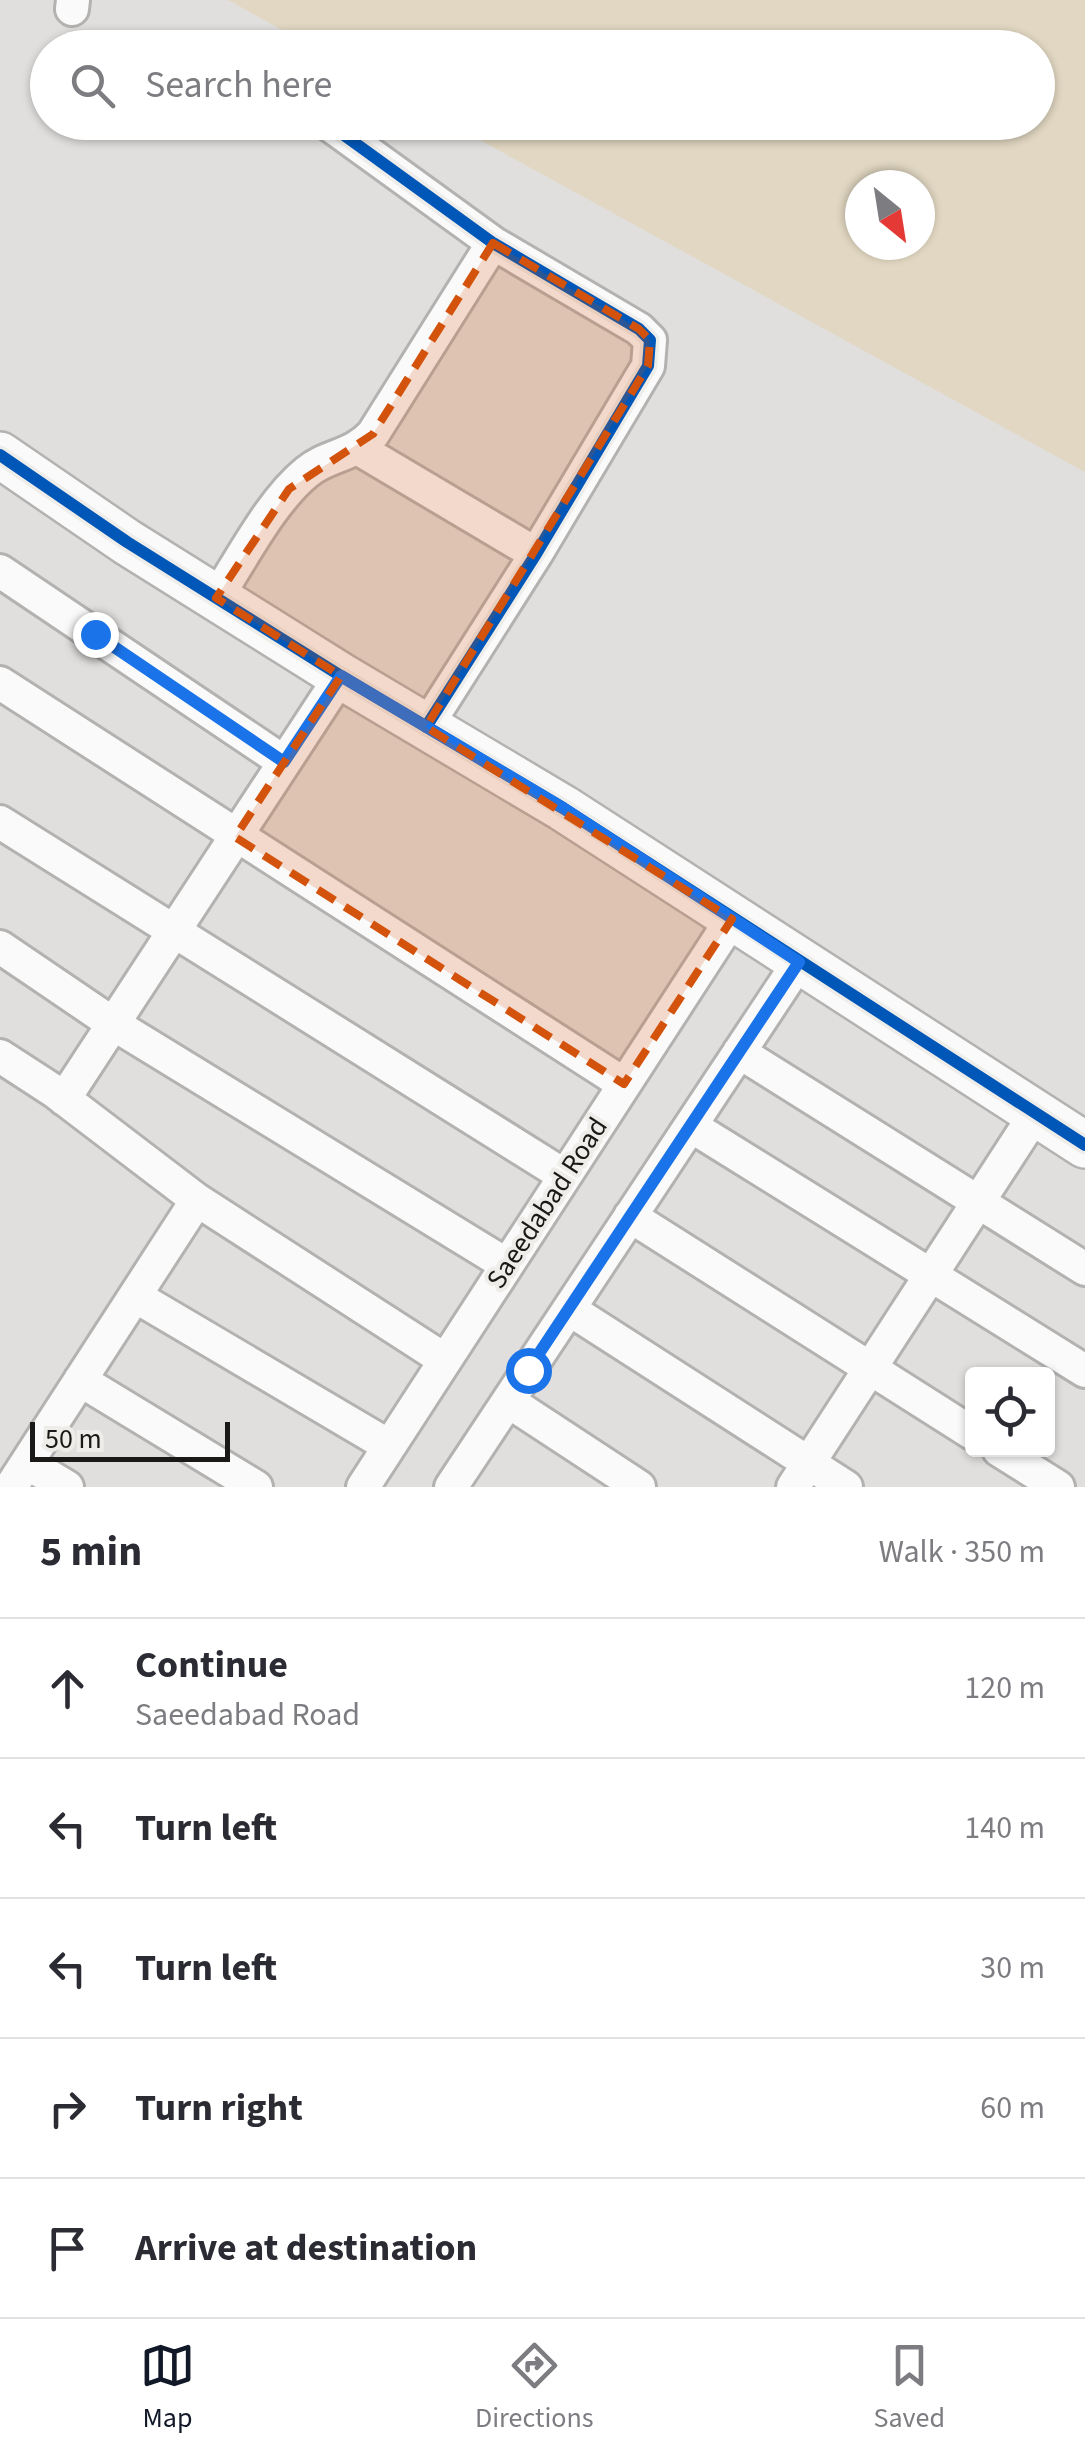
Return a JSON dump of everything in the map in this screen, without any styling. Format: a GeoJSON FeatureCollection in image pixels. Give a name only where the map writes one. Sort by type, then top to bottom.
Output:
{"type":"FeatureCollection","features":[{"type":"Feature","properties":{"kind":"street"},"geometry":{"type":"LineString","coordinates":[[351,140],[493,243],[638,329],[650,340],[652,352],[648,366],[536,554],[426,727]]}},
{"type":"Feature","properties":{"kind":"street"},"geometry":{"type":"LineString","coordinates":[[216,598],[289,490],[310,469],[359,449],[373,434],[493,243]]}},
{"type":"Feature","properties":{"kind":"street"},"geometry":{"type":"LineString","coordinates":[[359,449],[536,554]]}},
{"type":"Feature","properties":{"kind":"street"},"geometry":{"type":"LineString","coordinates":[[0,454],[127,542],[563,808],[1085,1145]]}},
{"type":"Feature","properties":{"kind":"street"},"geometry":{"type":"LineString","coordinates":[[0,570],[284,762]]}},
{"type":"Feature","properties":{"kind":"street"},"geometry":{"type":"LineString","coordinates":[[64,1099],[341,676]]}},
{"type":"Feature","properties":{"kind":"street"},"geometry":{"type":"LineString","coordinates":[[0,683],[624,1084]]}},
{"type":"Feature","properties":{"kind":"street"},"geometry":{"type":"LineString","coordinates":[[0,822],[565,1176]]}},
{"type":"Feature","properties":{"kind":"street","name":"Saeedabad Road"},"geometry":{"type":"LineString","coordinates":[[364,1487],[732,919]]}},
{"type":"Feature","properties":{"kind":"street"},"geometry":{"type":"LineString","coordinates":[[0,948],[112,1023],[507,1264]]}},
{"type":"Feature","properties":{"kind":"street"},"geometry":{"type":"LineString","coordinates":[[450,1487],[799,962]]}},
{"type":"Feature","properties":{"kind":"street"},"geometry":{"type":"LineString","coordinates":[[740,1052],[1085,1269]]}},
{"type":"Feature","properties":{"kind":"street"},"geometry":{"type":"LineString","coordinates":[[0,1056],[64,1099],[197,1200],[445,1360]]}},
{"type":"Feature","properties":{"kind":"street"},"geometry":{"type":"LineString","coordinates":[[801,1475],[1036,1113]]}},
{"type":"Feature","properties":{"kind":"street"},"geometry":{"type":"LineString","coordinates":[[691,1126],[1085,1371]]}},
{"type":"Feature","properties":{"kind":"street"},"geometry":{"type":"LineString","coordinates":[[68,1487],[19,1475],[197,1200]]}},
{"type":"Feature","properties":{"kind":"street"},"geometry":{"type":"LineString","coordinates":[[630,1216],[965,1429]]}},
{"type":"Feature","properties":{"kind":"street"},"geometry":{"type":"LineString","coordinates":[[135,1296],[390,1446]]}},
{"type":"Feature","properties":{"kind":"street"},"geometry":{"type":"LineString","coordinates":[[569,1309],[801,1475],[846,1487]]}},
{"type":"Feature","properties":{"kind":"street"},"geometry":{"type":"LineString","coordinates":[[80,1380],[256,1487]]}},
{"type":"Feature","properties":{"kind":"street"},"geometry":{"type":"LineString","coordinates":[[508,1401],[639,1487]]}},
{"type":"Feature","properties":{"kind":"street"},"geometry":{"type":"LineString","coordinates":[[1010,1457],[1058,1487]]}},
{"type":"Feature","properties":{"kind":"highlighted area"},"geometry":{"type":"Polygon","coordinates":[[[493,243],[639,329],[650,340],[648,366],[426,727],[732,919],[624,1084],[235,837],[341,676],[216,598],[289,489],[373,434],[493,243]]]}},
{"type":"Feature","properties":{"kind":"shaded area"},"geometry":{"type":"Polygon","coordinates":[[[228,0],[1085,0],[1085,472],[480,140],[1055,140],[1055,30],[282,30],[228,0]]]}},
{"type":"Feature","properties":{"kind":"cycle path"},"geometry":{"type":"LineString","coordinates":[[351,140],[493,243],[639,329],[650,340],[648,366],[536,554],[426,727]]}},
{"type":"Feature","properties":{"kind":"cycle path"},"geometry":{"type":"LineString","coordinates":[[0,455],[127,542],[563,808],[1085,1145]]}},
{"type":"Feature","properties":{"kind":"route"},"geometry":{"type":"LineString","coordinates":[[95,634],[284,762],[341,676],[563,808],[799,962],[528,1370]]}}]}
